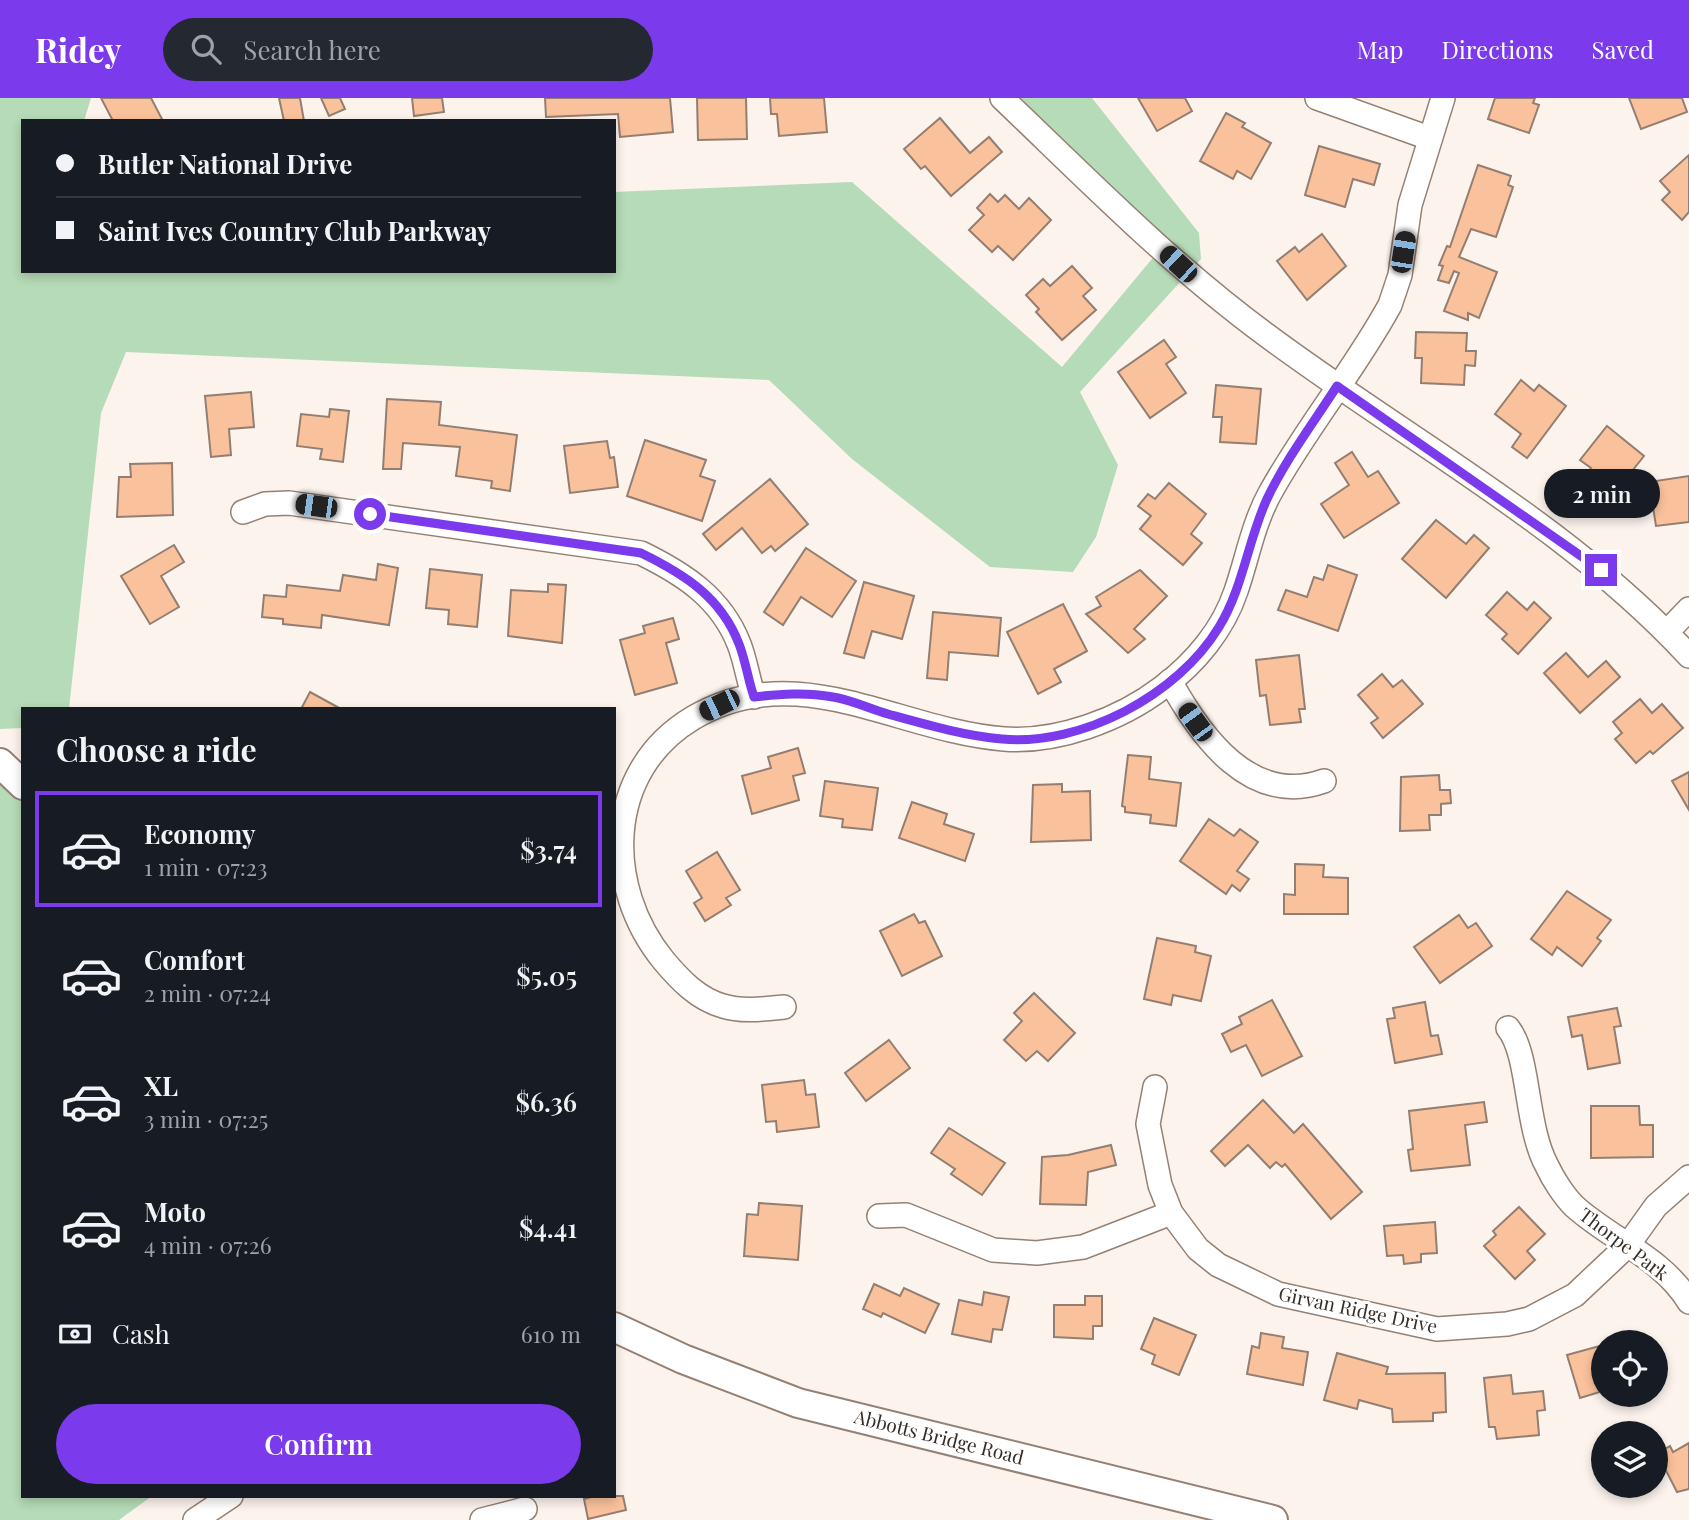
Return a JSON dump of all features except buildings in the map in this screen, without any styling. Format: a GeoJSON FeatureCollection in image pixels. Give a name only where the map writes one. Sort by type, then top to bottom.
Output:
{"type":"FeatureCollection","features":[{"type":"Feature","properties":{"kind":"main road"},"geometry":{"type":"LineString","coordinates":[[0,763],[21,783]]}},
{"type":"Feature","properties":{"kind":"main road","name":"Abbotts Bridge Road"},"geometry":{"type":"LineString","coordinates":[[616,1328],[682,1359],[798,1403],[1273,1520]]}},
{"type":"Feature","properties":{"kind":"street"},"geometry":{"type":"LineString","coordinates":[[1002,98],[1197,282],[1337,386],[1601,570],[1689,656]]}},
{"type":"Feature","properties":{"kind":"street"},"geometry":{"type":"LineString","coordinates":[[1317,98],[1429,138]]}},
{"type":"Feature","properties":{"kind":"street"},"geometry":{"type":"LineString","coordinates":[[784,1007],[752,1010],[722,1006],[695,993],[679,979],[645,937],[617,863],[626,806],[636,778],[650,755],[692,718],[719,705],[754,697],[788,693],[834,697],[889,715],[967,733],[1002,739],[1037,739],[1078,730],[1117,714],[1170,681],[1194,661],[1219,628],[1236,593],[1250,539],[1268,497],[1337,386],[1373,336],[1390,305],[1400,275],[1410,205],[1443,98]]}},
{"type":"Feature","properties":{"kind":"street"},"geometry":{"type":"LineString","coordinates":[[243,512],[265,504],[289,503],[641,553],[680,572],[715,603],[738,640],[754,697]]}},
{"type":"Feature","properties":{"kind":"street"},"geometry":{"type":"LineString","coordinates":[[1667,632],[1689,609]]}},
{"type":"Feature","properties":{"kind":"street"},"geometry":{"type":"LineString","coordinates":[[1170,681],[1204,734],[1250,774],[1268,785],[1284,789],[1305,788],[1324,781]]}},
{"type":"Feature","properties":{"kind":"street","name":"Thorpe Park"},"geometry":{"type":"LineString","coordinates":[[1508,1028],[1518,1039],[1530,1118],[1547,1167],[1573,1205],[1672,1280],[1689,1302]]}},
{"type":"Feature","properties":{"kind":"street","name":"Girvan Ridge Drive"},"geometry":{"type":"LineString","coordinates":[[1155,1087],[1148,1124],[1160,1185],[1171,1213],[1198,1249],[1244,1280],[1278,1294],[1437,1329],[1507,1324],[1529,1319],[1575,1295],[1628,1245],[1656,1206],[1689,1177]]}},
{"type":"Feature","properties":{"kind":"street"},"geometry":{"type":"LineString","coordinates":[[879,1216],[906,1215],[993,1251],[1037,1253],[1083,1247],[1171,1213]]}},
{"type":"Feature","properties":{"kind":"street"},"geometry":{"type":"LineString","coordinates":[[195,1520],[228,1498]]}},
{"type":"Feature","properties":{"kind":"street"},"geometry":{"type":"LineString","coordinates":[[482,1520],[525,1510]]}},
{"type":"Feature","properties":{"kind":"green space"},"geometry":{"type":"Polygon","coordinates":[[[0,98],[91,98],[85,119],[21,119],[21,273],[616,273],[616,192],[852,182],[1062,367],[1161,248],[1017,98],[1092,98],[1199,233],[1201,259],[1080,392],[1118,465],[1096,537],[1073,572],[990,567],[852,459],[769,380],[126,352],[101,413],[69,707],[21,707],[21,728],[0,729],[0,98]]]}},
{"type":"Feature","properties":{"kind":"green space"},"geometry":{"type":"Polygon","coordinates":[[[0,777],[21,797],[21,1498],[149,1498],[119,1520],[0,1520],[0,777]]]}},
{"type":"Feature","properties":{"kind":"route"},"geometry":{"type":"LineString","coordinates":[[370,514],[641,553],[680,572],[698,585],[715,603],[738,640],[754,697],[788,693],[834,697],[889,715],[1002,739],[1037,739],[1078,730],[1098,722],[1161,689],[1194,661],[1219,628],[1236,593],[1250,539],[1268,497],[1337,386],[1533,520],[1601,570]]}}]}
